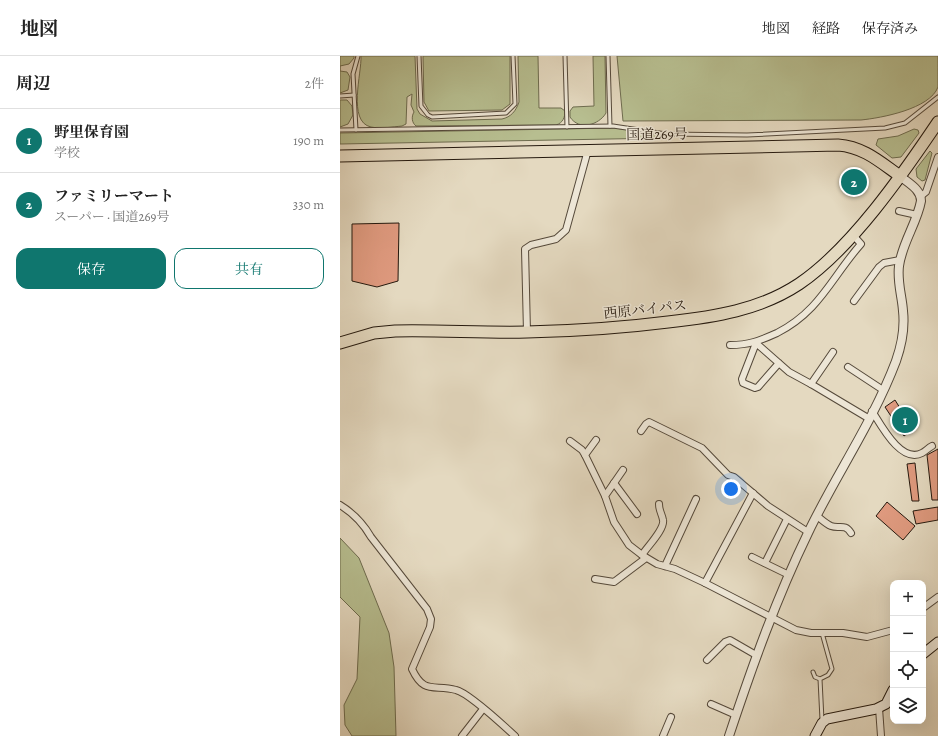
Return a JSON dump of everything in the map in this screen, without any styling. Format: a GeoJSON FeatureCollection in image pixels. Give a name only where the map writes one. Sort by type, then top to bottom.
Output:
{"type":"FeatureCollection","features":[{"type":"Feature","properties":{"kind":"highway"},"geometry":{"type":"LineString","coordinates":[[900,176],[938,122]]}},
{"type":"Feature","properties":{"kind":"highway","name":"国道269号"},"geometry":{"type":"LineString","coordinates":[[340,156],[838,145],[852,146],[863,150],[900,176]]}},
{"type":"Feature","properties":{"kind":"highway","name":"西原バイパス"},"geometry":{"type":"LineString","coordinates":[[340,343],[374,333],[395,331],[526,332],[649,324],[737,311],[773,298],[799,284],[831,257],[900,176]]}},
{"type":"Feature","properties":{"kind":"main road"},"geometry":{"type":"LineString","coordinates":[[926,652],[938,642]]}},
{"type":"Feature","properties":{"kind":"main road"},"geometry":{"type":"LineString","coordinates":[[815,736],[822,724],[835,717],[879,708],[886,704],[890,696]]}},
{"type":"Feature","properties":{"kind":"street"},"geometry":{"type":"LineString","coordinates":[[526,332],[525,249],[531,245],[556,239],[566,230],[588,150]]}},
{"type":"Feature","properties":{"kind":"street"},"geometry":{"type":"LineString","coordinates":[[729,736],[756,655],[771,616],[808,532],[883,390],[896,362],[904,335],[903,311],[898,283],[900,260],[917,215],[921,196],[926,192],[938,157]]}},
{"type":"Feature","properties":{"kind":"street"},"geometry":{"type":"LineString","coordinates":[[900,176],[916,189],[921,196]]}},
{"type":"Feature","properties":{"kind":"street"},"geometry":{"type":"LineString","coordinates":[[899,211],[917,215]]}},
{"type":"Feature","properties":{"kind":"street"},"geometry":{"type":"LineString","coordinates":[[730,345],[756,343],[794,324],[823,295],[848,259],[861,244],[852,234]]}},
{"type":"Feature","properties":{"kind":"street"},"geometry":{"type":"LineString","coordinates":[[854,301],[879,266],[884,263],[900,260]]}},
{"type":"Feature","properties":{"kind":"street"},"geometry":{"type":"LineString","coordinates":[[756,343],[789,372],[870,415],[897,448],[914,454],[922,454],[932,446]]}},
{"type":"Feature","properties":{"kind":"street"},"geometry":{"type":"LineString","coordinates":[[756,343],[742,380],[743,383],[754,388],[758,387],[779,363]]}},
{"type":"Feature","properties":{"kind":"street"},"geometry":{"type":"LineString","coordinates":[[811,384],[833,352]]}},
{"type":"Feature","properties":{"kind":"street"},"geometry":{"type":"LineString","coordinates":[[848,366],[883,390]]}},
{"type":"Feature","properties":{"kind":"street"},"geometry":{"type":"LineString","coordinates":[[641,430],[649,422],[702,448],[728,475],[734,476],[753,493],[808,532]]}},
{"type":"Feature","properties":{"kind":"street"},"geometry":{"type":"LineString","coordinates":[[585,454],[596,440]]}},
{"type":"Feature","properties":{"kind":"street"},"geometry":{"type":"LineString","coordinates":[[570,441],[585,454],[614,522],[629,545],[657,564],[706,583],[796,630],[822,633],[843,633],[867,637],[890,631]]}},
{"type":"Feature","properties":{"kind":"street"},"geometry":{"type":"LineString","coordinates":[[604,496],[623,470]]}},
{"type":"Feature","properties":{"kind":"street"},"geometry":{"type":"LineString","coordinates":[[614,484],[637,514]]}},
{"type":"Feature","properties":{"kind":"street"},"geometry":{"type":"LineString","coordinates":[[706,583],[753,493]]}},
{"type":"Feature","properties":{"kind":"street"},"geometry":{"type":"LineString","coordinates":[[665,566],[696,499]]}},
{"type":"Feature","properties":{"kind":"street"},"geometry":{"type":"LineString","coordinates":[[595,579],[614,582],[644,556],[662,528],[664,521],[659,510],[659,504]]}},
{"type":"Feature","properties":{"kind":"street"},"geometry":{"type":"LineString","coordinates":[[340,505],[351,512],[364,526],[427,609],[431,619],[430,627],[412,669],[417,681],[426,686],[457,690],[483,709],[514,736]]}},
{"type":"Feature","properties":{"kind":"street"},"geometry":{"type":"LineString","coordinates":[[817,516],[832,526],[844,526],[848,528],[851,533]]}},
{"type":"Feature","properties":{"kind":"street"},"geometry":{"type":"LineString","coordinates":[[765,564],[788,519]]}},
{"type":"Feature","properties":{"kind":"street"},"geometry":{"type":"LineString","coordinates":[[752,557],[789,575]]}},
{"type":"Feature","properties":{"kind":"street"},"geometry":{"type":"LineString","coordinates":[[926,606],[938,597]]}},
{"type":"Feature","properties":{"kind":"street"},"geometry":{"type":"LineString","coordinates":[[707,660],[725,642],[730,640],[756,655]]}},
{"type":"Feature","properties":{"kind":"street"},"geometry":{"type":"LineString","coordinates":[[711,704],[736,715]]}},
{"type":"Feature","properties":{"kind":"street"},"geometry":{"type":"LineString","coordinates":[[879,708],[882,736]]}},
{"type":"Feature","properties":{"kind":"street"},"geometry":{"type":"LineString","coordinates":[[462,736],[483,709]]}},
{"type":"Feature","properties":{"kind":"street"},"geometry":{"type":"LineString","coordinates":[[663,736],[671,717]]}},
{"type":"Feature","properties":{"kind":"lane"},"geometry":{"type":"LineString","coordinates":[[356,130],[354,74],[358,56]]}},
{"type":"Feature","properties":{"kind":"lane"},"geometry":{"type":"LineString","coordinates":[[419,56],[421,106],[428,115],[432,117],[509,112],[515,104],[513,56]]}},
{"type":"Feature","properties":{"kind":"lane"},"geometry":{"type":"LineString","coordinates":[[565,56],[567,127]]}},
{"type":"Feature","properties":{"kind":"lane"},"geometry":{"type":"LineString","coordinates":[[608,56],[610,126]]}},
{"type":"Feature","properties":{"kind":"lane"},"geometry":{"type":"LineString","coordinates":[[340,96],[354,95]]}},
{"type":"Feature","properties":{"kind":"lane"},"geometry":{"type":"LineString","coordinates":[[340,130],[610,126],[666,134],[748,135],[885,128],[905,123],[938,97]]}},
{"type":"Feature","properties":{"kind":"lane"},"geometry":{"type":"LineString","coordinates":[[820,680],[828,675],[832,669],[822,633]]}},
{"type":"Feature","properties":{"kind":"lane"},"geometry":{"type":"LineString","coordinates":[[813,672],[815,677],[820,680]]}},
{"type":"Feature","properties":{"kind":"lane"},"geometry":{"type":"LineString","coordinates":[[820,680],[822,724]]}},
{"type":"Feature","properties":{"kind":"green space"},"geometry":{"type":"Polygon","coordinates":[[[340,56],[354,56],[354,58],[349,64],[340,66],[340,56]]]}},
{"type":"Feature","properties":{"kind":"green space"},"geometry":{"type":"Polygon","coordinates":[[[361,56],[415,56],[417,109],[420,114],[432,121],[502,119],[508,117],[515,111],[519,102],[518,56],[538,56],[539,108],[561,108],[565,111],[564,118],[556,125],[416,126],[412,120],[414,112],[411,105],[412,94],[407,97],[406,124],[386,128],[371,127],[364,123],[359,116],[357,96],[361,56]]]}},
{"type":"Feature","properties":{"kind":"green space"},"geometry":{"type":"Polygon","coordinates":[[[423,56],[510,56],[510,104],[502,110],[429,111],[424,102],[423,56]]]}},
{"type":"Feature","properties":{"kind":"green space"},"geometry":{"type":"Polygon","coordinates":[[[593,56],[605,56],[606,113],[599,121],[589,125],[578,124],[570,117],[570,111],[573,107],[594,106],[593,56]]]}},
{"type":"Feature","properties":{"kind":"green space"},"geometry":{"type":"Polygon","coordinates":[[[617,56],[938,56],[938,87],[933,95],[915,107],[880,117],[861,120],[623,121],[617,56]]]}},
{"type":"Feature","properties":{"kind":"green space"},"geometry":{"type":"Polygon","coordinates":[[[340,71],[347,72],[350,77],[348,90],[340,93],[340,71]]]}},
{"type":"Feature","properties":{"kind":"green space"},"geometry":{"type":"Polygon","coordinates":[[[340,100],[347,100],[352,106],[353,115],[348,124],[340,127],[340,100]]]}},
{"type":"Feature","properties":{"kind":"green space"},"geometry":{"type":"Polygon","coordinates":[[[615,128],[664,135],[664,138],[340,144],[340,133],[615,128]]]}},
{"type":"Feature","properties":{"kind":"green space"},"geometry":{"type":"Polygon","coordinates":[[[914,129],[918,130],[919,133],[901,157],[892,158],[876,145],[878,139],[898,136],[914,129]]]}},
{"type":"Feature","properties":{"kind":"green space"},"geometry":{"type":"Polygon","coordinates":[[[930,151],[932,153],[925,180],[922,181],[917,177],[916,169],[930,151]]]}},
{"type":"Feature","properties":{"kind":"green space"},"geometry":{"type":"Polygon","coordinates":[[[340,538],[359,558],[389,633],[394,667],[396,736],[352,736],[345,725],[344,705],[357,679],[360,617],[340,597],[340,538]]]}},
{"type":"Feature","properties":{"kind":"building"},"geometry":{"type":"Polygon","coordinates":[[[856,170],[865,178],[852,194],[843,186],[856,170]]]}},
{"type":"Feature","properties":{"kind":"building"},"geometry":{"type":"Polygon","coordinates":[[[399,223],[398,281],[377,287],[352,281],[352,224],[399,223]]]}},
{"type":"Feature","properties":{"kind":"building"},"geometry":{"type":"Polygon","coordinates":[[[895,400],[913,429],[904,436],[885,407],[895,400]]]}},
{"type":"Feature","properties":{"kind":"building"},"geometry":{"type":"Polygon","coordinates":[[[938,449],[938,500],[932,500],[927,455],[938,449]]]}},
{"type":"Feature","properties":{"kind":"building"},"geometry":{"type":"Polygon","coordinates":[[[915,463],[919,501],[912,501],[907,464],[915,463]]]}},
{"type":"Feature","properties":{"kind":"building"},"geometry":{"type":"Polygon","coordinates":[[[887,502],[915,526],[903,540],[876,516],[887,502]]]}},
{"type":"Feature","properties":{"kind":"building"},"geometry":{"type":"Polygon","coordinates":[[[938,507],[938,520],[916,524],[913,511],[938,507]]]}},
{"type":"Feature","properties":{"kind":"place","name":"ファミリーマート"},"geometry":{"type":"Point","coordinates":[854,182]}},
{"type":"Feature","properties":{"kind":"place","name":"野里保育園"},"geometry":{"type":"Point","coordinates":[905,420]}}]}
